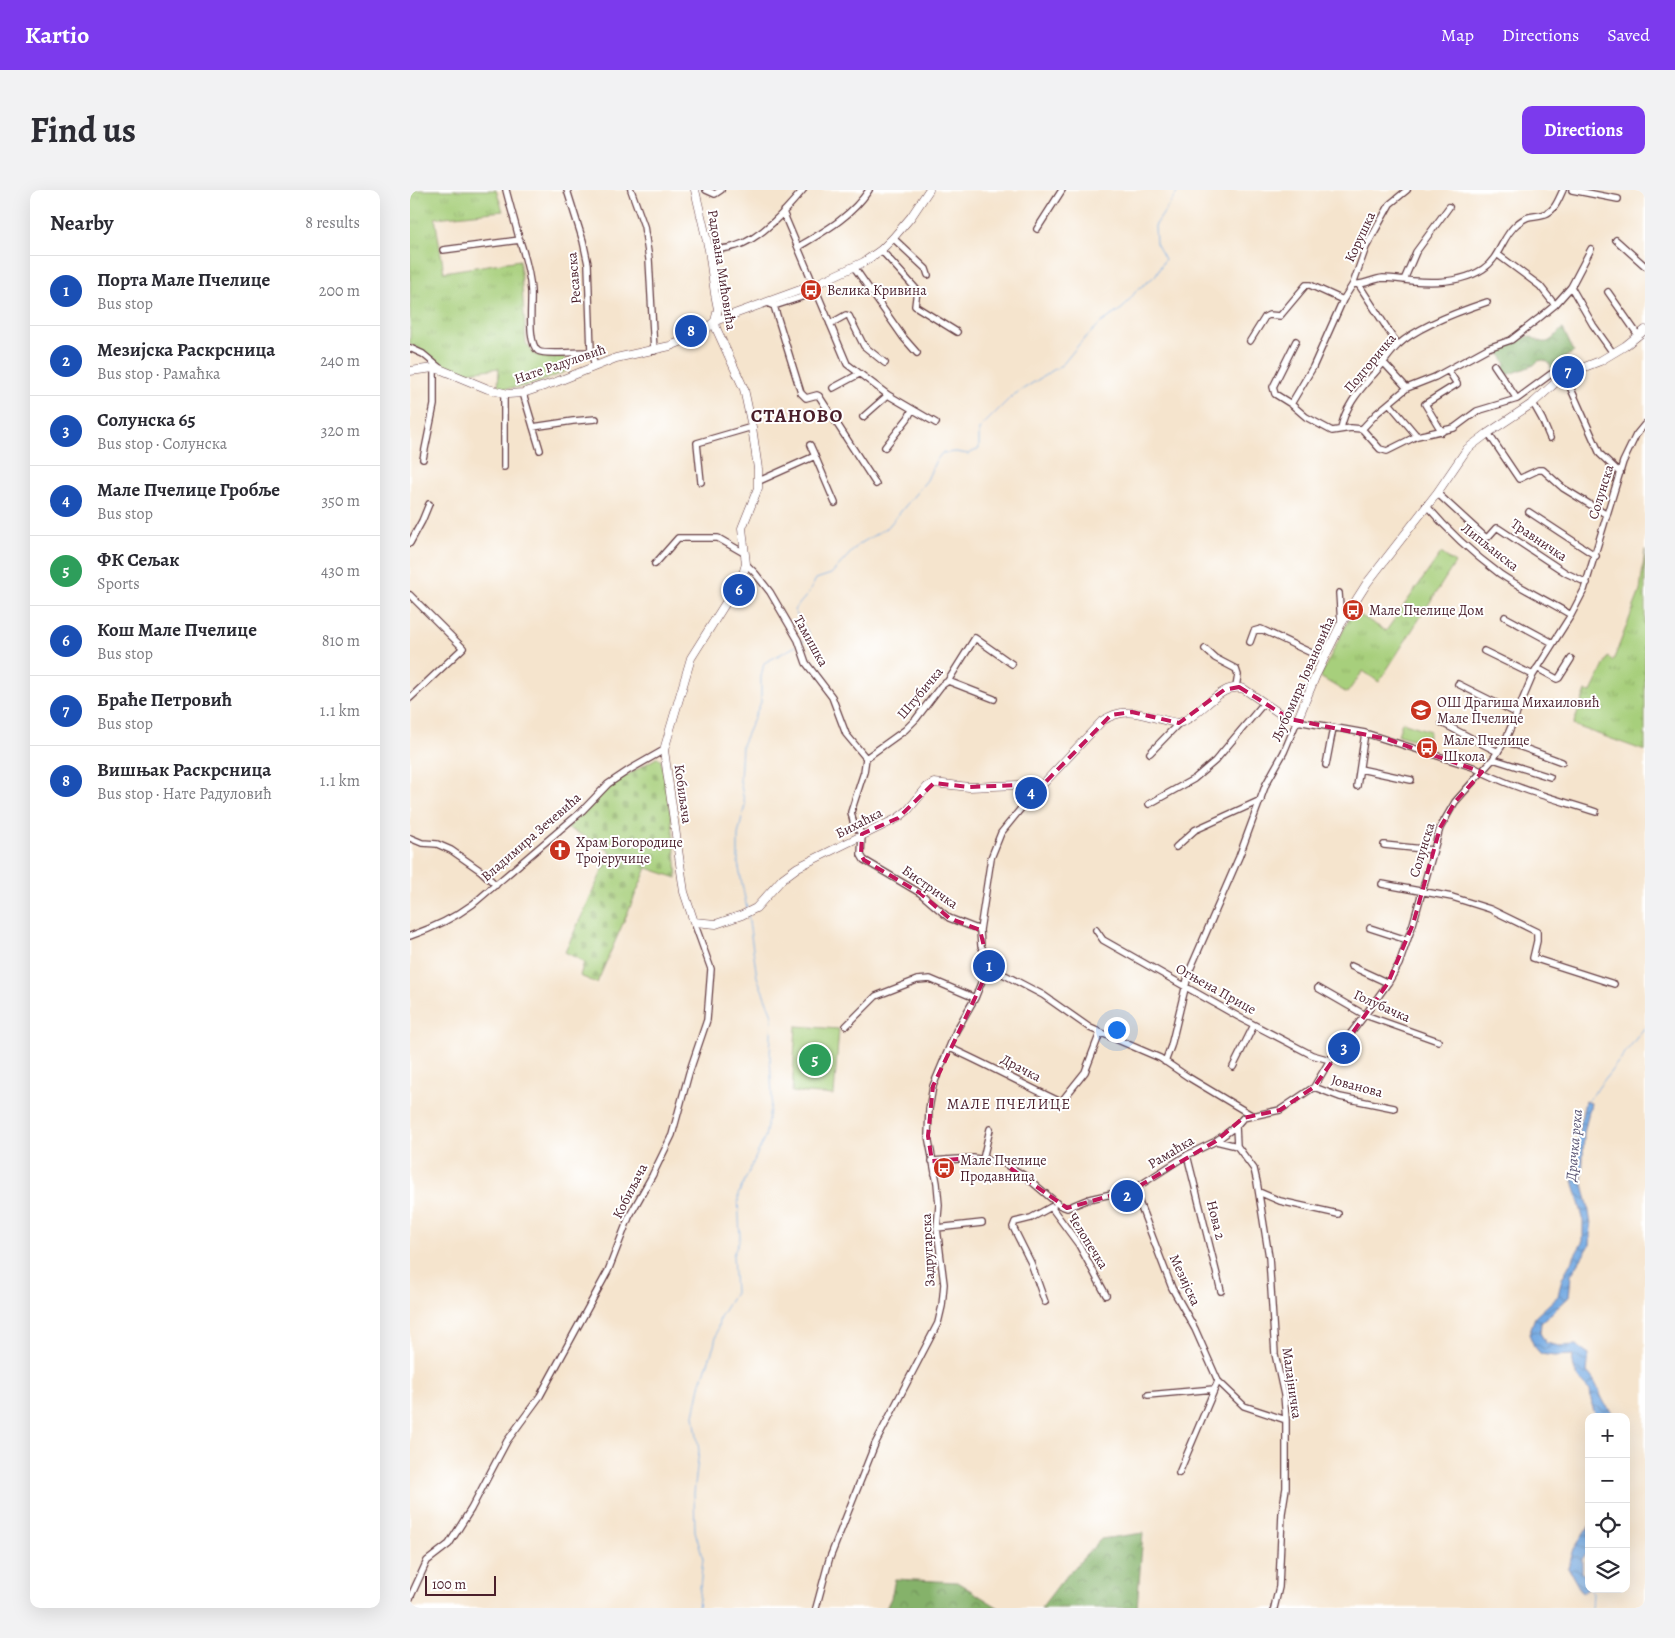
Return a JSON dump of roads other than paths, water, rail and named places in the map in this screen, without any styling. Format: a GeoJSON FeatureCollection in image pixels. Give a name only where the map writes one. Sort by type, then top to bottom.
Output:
{"type":"FeatureCollection","features":[{"type":"Feature","properties":{"kind":"street"},"geometry":{"type":"LineString","coordinates":[[506,190],[528,268],[531,290],[531,330],[536,349],[542,354],[591,352]]}},
{"type":"Feature","properties":{"kind":"street","name":"Ресавска"},"geometry":{"type":"LineString","coordinates":[[567,190],[584,241],[588,264],[591,352],[595,366]]}},
{"type":"Feature","properties":{"kind":"street"},"geometry":{"type":"LineString","coordinates":[[631,190],[644,226],[649,259],[654,351]]}},
{"type":"Feature","properties":{"kind":"street","name":"Радована Мићовића"},"geometry":{"type":"LineString","coordinates":[[695,190],[718,309],[715,321],[718,333],[744,389],[752,427],[759,480],[756,493],[742,528],[746,564]]}},
{"type":"Feature","properties":{"kind":"street"},"geometry":{"type":"LineString","coordinates":[[706,190],[715,194],[721,190]]}},
{"type":"Feature","properties":{"kind":"street"},"geometry":{"type":"LineString","coordinates":[[708,250],[730,248],[751,240],[783,212],[803,190]]}},
{"type":"Feature","properties":{"kind":"street"},"geometry":{"type":"LineString","coordinates":[[798,248],[844,218],[858,205],[869,190]]}},
{"type":"Feature","properties":{"kind":"street","name":"Нате Радуловић"},"geometry":{"type":"LineString","coordinates":[[410,370],[438,369],[504,394],[523,394],[616,358],[654,351],[695,336],[706,330],[715,321],[815,289],[854,268],[881,250],[893,238],[911,217],[929,190]]}},
{"type":"Feature","properties":{"kind":"street"},"geometry":{"type":"LineString","coordinates":[[1037,229],[1062,190]]}},
{"type":"Feature","properties":{"kind":"street","name":"Корушка"},"geometry":{"type":"LineString","coordinates":[[1291,404],[1313,367],[1343,300],[1356,284],[1364,251],[1388,208],[1408,190]]}},
{"type":"Feature","properties":{"kind":"street"},"geometry":{"type":"LineString","coordinates":[[1398,345],[1356,284],[1383,278],[1425,282],[1452,280],[1484,269],[1498,254],[1512,228],[1530,216],[1549,212],[1555,206],[1563,190]]}},
{"type":"Feature","properties":{"kind":"street"},"geometry":{"type":"LineString","coordinates":[[1572,190],[1618,199]]}},
{"type":"Feature","properties":{"kind":"street"},"geometry":{"type":"LineString","coordinates":[[1404,280],[1416,252],[1449,207]]}},
{"type":"Feature","properties":{"kind":"street"},"geometry":{"type":"LineString","coordinates":[[783,212],[846,364],[888,395],[936,423]]}},
{"type":"Feature","properties":{"kind":"street"},"geometry":{"type":"LineString","coordinates":[[893,238],[926,268],[928,275]]}},
{"type":"Feature","properties":{"kind":"street"},"geometry":{"type":"LineString","coordinates":[[443,250],[520,240]]}},
{"type":"Feature","properties":{"kind":"street"},"geometry":{"type":"LineString","coordinates":[[1616,240],[1645,266]]}},
{"type":"Feature","properties":{"kind":"street"},"geometry":{"type":"LineString","coordinates":[[1362,429],[1407,388],[1448,370],[1488,348],[1511,340],[1555,305],[1571,287],[1591,249]]}},
{"type":"Feature","properties":{"kind":"street"},"geometry":{"type":"LineString","coordinates":[[881,250],[896,269],[917,290],[914,306],[956,332]]}},
{"type":"Feature","properties":{"kind":"street"},"geometry":{"type":"LineString","coordinates":[[1498,254],[1540,286],[1555,305]]}},
{"type":"Feature","properties":{"kind":"street"},"geometry":{"type":"LineString","coordinates":[[854,268],[917,353]]}},
{"type":"Feature","properties":{"kind":"street"},"geometry":{"type":"LineString","coordinates":[[1250,340],[1265,317],[1269,315],[1280,316],[1306,285],[1310,285],[1343,300]]}},
{"type":"Feature","properties":{"kind":"street"},"geometry":{"type":"LineString","coordinates":[[1571,287],[1613,353]]}},
{"type":"Feature","properties":{"kind":"street"},"geometry":{"type":"LineString","coordinates":[[1608,292],[1638,335]]}},
{"type":"Feature","properties":{"kind":"street","name":"Подгоричка"},"geometry":{"type":"LineString","coordinates":[[1341,429],[1344,417],[1360,389],[1398,345],[1407,338],[1454,314],[1488,302]]}},
{"type":"Feature","properties":{"kind":"street"},"geometry":{"type":"LineString","coordinates":[[770,304],[801,393],[807,398],[819,396],[876,484]]}},
{"type":"Feature","properties":{"kind":"street"},"geometry":{"type":"LineString","coordinates":[[830,324],[846,315],[849,316],[864,346],[885,363]]}},
{"type":"Feature","properties":{"kind":"street","name":"Љубомира Јовановића"},"geometry":{"type":"LineString","coordinates":[[1165,1062],[1172,1046],[1189,972],[1239,857],[1266,784],[1284,752],[1301,708],[1341,624],[1367,583],[1467,449],[1534,403],[1564,376],[1613,353],[1645,330]]}},
{"type":"Feature","properties":{"kind":"street"},"geometry":{"type":"LineString","coordinates":[[1296,342],[1273,387],[1275,394],[1291,404],[1304,416],[1332,431],[1351,428],[1362,429],[1380,449],[1387,451],[1417,436],[1442,432],[1458,426],[1477,411],[1517,399],[1529,392],[1548,376],[1556,374],[1564,376],[1600,454],[1620,473]]}},
{"type":"Feature","properties":{"kind":"street"},"geometry":{"type":"LineString","coordinates":[[410,348],[423,354],[438,369],[434,405],[424,459]]}},
{"type":"Feature","properties":{"kind":"street"},"geometry":{"type":"LineString","coordinates":[[1384,363],[1407,388]]}},
{"type":"Feature","properties":{"kind":"street"},"geometry":{"type":"LineString","coordinates":[[1494,365],[1517,399]]}},
{"type":"Feature","properties":{"kind":"street"},"geometry":{"type":"LineString","coordinates":[[1442,432],[1425,404],[1457,384],[1448,370]]}},
{"type":"Feature","properties":{"kind":"street"},"geometry":{"type":"LineString","coordinates":[[833,388],[859,374]]}},
{"type":"Feature","properties":{"kind":"street"},"geometry":{"type":"LineString","coordinates":[[504,394],[504,467]]}},
{"type":"Feature","properties":{"kind":"street"},"geometry":{"type":"LineString","coordinates":[[523,394],[540,450]]}},
{"type":"Feature","properties":{"kind":"street"},"geometry":{"type":"LineString","coordinates":[[863,417],[888,395]]}},
{"type":"Feature","properties":{"kind":"street"},"geometry":{"type":"LineString","coordinates":[[1389,403],[1417,436]]}},
{"type":"Feature","properties":{"kind":"street"},"geometry":{"type":"LineString","coordinates":[[1534,403],[1550,438]]}},
{"type":"Feature","properties":{"kind":"street"},"geometry":{"type":"LineString","coordinates":[[884,447],[908,418],[912,410]]}},
{"type":"Feature","properties":{"kind":"street"},"geometry":{"type":"LineString","coordinates":[[532,427],[573,420],[596,419]]}},
{"type":"Feature","properties":{"kind":"street","name":"Солунска"},"geometry":{"type":"LineString","coordinates":[[1253,1116],[1280,1110],[1314,1087],[1330,1060],[1388,983],[1399,964],[1440,828],[1450,809],[1493,759],[1505,741],[1533,675],[1571,615],[1587,583],[1620,473],[1636,435],[1645,424]]}},
{"type":"Feature","properties":{"kind":"street"},"geometry":{"type":"LineString","coordinates":[[701,482],[697,444],[752,427]]}},
{"type":"Feature","properties":{"kind":"street"},"geometry":{"type":"LineString","coordinates":[[1488,433],[1519,479],[1543,470],[1563,488],[1607,514]]}},
{"type":"Feature","properties":{"kind":"street"},"geometry":{"type":"LineString","coordinates":[[810,445],[835,502]]}},
{"type":"Feature","properties":{"kind":"street"},"geometry":{"type":"LineString","coordinates":[[759,480],[815,456]]}},
{"type":"Feature","properties":{"kind":"street","name":"Травничка"},"geometry":{"type":"LineString","coordinates":[[1436,493],[1485,537],[1488,537],[1498,528],[1566,573],[1587,583]]}},
{"type":"Feature","properties":{"kind":"street"},"geometry":{"type":"LineString","coordinates":[[410,543],[422,521],[428,504]]}},
{"type":"Feature","properties":{"kind":"street","name":"Липљанска"},"geometry":{"type":"LineString","coordinates":[[1426,505],[1463,544],[1501,574],[1571,615]]}},
{"type":"Feature","properties":{"kind":"street"},"geometry":{"type":"LineString","coordinates":[[1529,512],[1596,556]]}},
{"type":"Feature","properties":{"kind":"street"},"geometry":{"type":"LineString","coordinates":[[655,564],[678,538],[718,538],[744,553]]}},
{"type":"Feature","properties":{"kind":"street"},"geometry":{"type":"LineString","coordinates":[[664,750],[691,658],[739,584],[746,564]]}},
{"type":"Feature","properties":{"kind":"street","name":"Тамишка"},"geometry":{"type":"LineString","coordinates":[[746,564],[770,592],[798,640],[806,663],[832,697],[846,734],[866,758]]}},
{"type":"Feature","properties":{"kind":"street"},"geometry":{"type":"LineString","coordinates":[[1339,593],[1341,624]]}},
{"type":"Feature","properties":{"kind":"street"},"geometry":{"type":"LineString","coordinates":[[410,595],[463,648],[410,698]]}},
{"type":"Feature","properties":{"kind":"street"},"geometry":{"type":"LineString","coordinates":[[1340,606],[1348,608],[1352,606]]}},
{"type":"Feature","properties":{"kind":"street"},"geometry":{"type":"LineString","coordinates":[[1505,617],[1553,643]]}},
{"type":"Feature","properties":{"kind":"street"},"geometry":{"type":"LineString","coordinates":[[1250,642],[1254,631],[1261,629],[1324,659]]}},
{"type":"Feature","properties":{"kind":"street","name":"Штубичка"},"geometry":{"type":"LineString","coordinates":[[866,758],[905,730],[916,719],[941,686],[948,681],[975,638],[1012,664]]}},
{"type":"Feature","properties":{"kind":"street"},"geometry":{"type":"LineString","coordinates":[[1205,649],[1215,658],[1236,669],[1238,675],[1236,687]]}},
{"type":"Feature","properties":{"kind":"street"},"geometry":{"type":"LineString","coordinates":[[1484,651],[1533,675]]}},
{"type":"Feature","properties":{"kind":"street"},"geometry":{"type":"LineString","coordinates":[[1537,668],[1557,679],[1571,659]]}},
{"type":"Feature","properties":{"kind":"street"},"geometry":{"type":"LineString","coordinates":[[948,681],[994,699]]}},
{"type":"Feature","properties":{"kind":"street"},"geometry":{"type":"LineString","coordinates":[[1458,684],[1516,713]]}},
{"type":"Feature","properties":{"kind":"street"},"geometry":{"type":"LineString","coordinates":[[1253,1116],[1165,1062],[1090,1028],[1043,995],[988,968],[986,956],[981,946],[980,930],[991,858],[1001,833],[1027,801],[1102,722],[1111,715],[1132,712],[1179,723],[1186,721],[1204,708],[1224,690],[1236,687],[1244,688],[1286,717],[1297,721],[1364,733],[1456,762],[1526,789],[1596,812]]}},
{"type":"Feature","properties":{"kind":"street"},"geometry":{"type":"LineString","coordinates":[[1149,804],[1194,779],[1214,761],[1264,703]]}},
{"type":"Feature","properties":{"kind":"street"},"geometry":{"type":"LineString","coordinates":[[1150,753],[1179,723]]}},
{"type":"Feature","properties":{"kind":"street"},"geometry":{"type":"LineString","coordinates":[[1442,723],[1498,752]]}},
{"type":"Feature","properties":{"kind":"street"},"geometry":{"type":"LineString","coordinates":[[1326,765],[1333,728]]}},
{"type":"Feature","properties":{"kind":"street"},"geometry":{"type":"LineString","coordinates":[[1357,786],[1364,733]]}},
{"type":"Feature","properties":{"kind":"street"},"geometry":{"type":"LineString","coordinates":[[1505,741],[1562,762]]}},
{"type":"Feature","properties":{"kind":"street","name":"Владимира Зечевића"},"geometry":{"type":"LineString","coordinates":[[410,936],[457,916],[582,811],[608,784],[664,750]]}},
{"type":"Feature","properties":{"kind":"street","name":"Кобиљача"},"geometry":{"type":"LineString","coordinates":[[410,1598],[426,1561],[448,1544],[472,1509],[507,1441],[544,1388],[608,1272],[629,1217],[672,1135],[689,1073],[707,1020],[710,969],[684,892],[664,750]]}},
{"type":"Feature","properties":{"kind":"street"},"geometry":{"type":"LineString","coordinates":[[862,834],[854,825],[851,812],[864,772],[866,758]]}},
{"type":"Feature","properties":{"kind":"street"},"geometry":{"type":"LineString","coordinates":[[1493,759],[1550,777]]}},
{"type":"Feature","properties":{"kind":"street"},"geometry":{"type":"LineString","coordinates":[[1360,769],[1411,780]]}},
{"type":"Feature","properties":{"kind":"street","name":"Бихаћка"},"geometry":{"type":"LineString","coordinates":[[694,922],[716,924],[748,912],[760,904],[783,878],[798,867],[898,818],[908,810],[927,787],[934,783],[969,787],[1043,784]]}},
{"type":"Feature","properties":{"kind":"street"},"geometry":{"type":"LineString","coordinates":[[1022,785],[1027,801]]}},
{"type":"Feature","properties":{"kind":"street"},"geometry":{"type":"LineString","coordinates":[[1176,847],[1196,830],[1261,800]]}},
{"type":"Feature","properties":{"kind":"street","name":"Бистричка"},"geometry":{"type":"LineString","coordinates":[[862,834],[861,855],[864,860],[920,892],[948,918],[980,930]]}},
{"type":"Feature","properties":{"kind":"street"},"geometry":{"type":"LineString","coordinates":[[410,838],[422,843],[437,844],[451,850],[481,871],[496,885]]}},
{"type":"Feature","properties":{"kind":"street"},"geometry":{"type":"LineString","coordinates":[[1384,845],[1433,850]]}},
{"type":"Feature","properties":{"kind":"street"},"geometry":{"type":"LineString","coordinates":[[1382,884],[1452,897],[1498,913],[1537,932],[1533,958],[1614,984]]}},
{"type":"Feature","properties":{"kind":"street"},"geometry":{"type":"LineString","coordinates":[[1370,928],[1407,940]]}},
{"type":"Feature","properties":{"kind":"street","name":"Огњена Прице"},"geometry":{"type":"LineString","coordinates":[[1096,930],[1103,940],[1254,1025],[1312,1055],[1330,1060]]}},
{"type":"Feature","properties":{"kind":"street"},"geometry":{"type":"LineString","coordinates":[[1351,966],[1388,983]]}},
{"type":"Feature","properties":{"kind":"street","name":"Задругарска"},"geometry":{"type":"LineString","coordinates":[[816,1608],[829,1560],[875,1444],[938,1323],[944,1284],[937,1228],[939,1206],[928,1136],[929,1109],[933,1086],[956,1031],[975,998],[988,968]]}},
{"type":"Feature","properties":{"kind":"street"},"geometry":{"type":"LineString","coordinates":[[846,1026],[876,996],[918,980],[930,979],[975,998]]}},
{"type":"Feature","properties":{"kind":"street","name":"Голубачка"},"geometry":{"type":"LineString","coordinates":[[1318,988],[1365,1015],[1438,1041]]}},
{"type":"Feature","properties":{"kind":"street"},"geometry":{"type":"LineString","coordinates":[[1233,1067],[1254,1025]]}},
{"type":"Feature","properties":{"kind":"street","name":"Драчка"},"geometry":{"type":"LineString","coordinates":[[950,1048],[992,1066],[1031,1088],[1062,1102],[1085,1072],[1100,1033]]}},
{"type":"Feature","properties":{"kind":"street","name":"Јованова"},"geometry":{"type":"LineString","coordinates":[[1314,1087],[1340,1097],[1394,1108]]}},
{"type":"Feature","properties":{"kind":"street","name":"Рамаћка"},"geometry":{"type":"LineString","coordinates":[[1059,1205],[1067,1208],[1089,1199],[1134,1189],[1187,1156],[1216,1141],[1236,1126],[1243,1118],[1253,1116]]}},
{"type":"Feature","properties":{"kind":"street"},"geometry":{"type":"LineString","coordinates":[[1216,1141],[1237,1146],[1236,1126]]}},
{"type":"Feature","properties":{"kind":"street"},"geometry":{"type":"LineString","coordinates":[[983,1159],[990,1129]]}},
{"type":"Feature","properties":{"kind":"street","name":"Малајничка"},"geometry":{"type":"LineString","coordinates":[[1237,1146],[1254,1169],[1259,1192],[1268,1257],[1275,1354],[1284,1395],[1286,1488],[1282,1513],[1279,1587],[1274,1608]]}},
{"type":"Feature","properties":{"kind":"street","name":"Нова 2"},"geometry":{"type":"LineString","coordinates":[[1187,1156],[1221,1291]]}},
{"type":"Feature","properties":{"kind":"street"},"geometry":{"type":"LineString","coordinates":[[932,1161],[983,1159],[1003,1163],[1025,1176],[1059,1205]]}},
{"type":"Feature","properties":{"kind":"street"},"geometry":{"type":"LineString","coordinates":[[935,1174],[947,1160]]}},
{"type":"Feature","properties":{"kind":"street","name":"Мезијска"},"geometry":{"type":"LineString","coordinates":[[1134,1189],[1172,1288],[1195,1329],[1218,1381],[1244,1406],[1286,1420]]}},
{"type":"Feature","properties":{"kind":"street"},"geometry":{"type":"LineString","coordinates":[[1259,1192],[1280,1201],[1338,1214]]}},
{"type":"Feature","properties":{"kind":"street","name":"Челопечка"},"geometry":{"type":"LineString","coordinates":[[1059,1205],[1051,1208],[1079,1245],[1106,1295]]}},
{"type":"Feature","properties":{"kind":"street"},"geometry":{"type":"LineString","coordinates":[[1045,1302],[1031,1263],[1013,1227],[1015,1222],[1031,1218],[1051,1208]]}},
{"type":"Feature","properties":{"kind":"street"},"geometry":{"type":"LineString","coordinates":[[937,1228],[982,1223]]}},
{"type":"Feature","properties":{"kind":"street"},"geometry":{"type":"LineString","coordinates":[[1179,1473],[1218,1381]]}},
{"type":"Feature","properties":{"kind":"street"},"geometry":{"type":"LineString","coordinates":[[1148,1395],[1214,1389]]}},
{"type":"Feature","properties":{"kind":"water"},"geometry":{"type":"Polygon","coordinates":[[[1585,1101],[1591,1103],[1584,1133],[1582,1180],[1591,1225],[1590,1245],[1571,1275],[1569,1297],[1541,1323],[1540,1333],[1546,1343],[1559,1346],[1576,1345],[1589,1354],[1587,1372],[1612,1413],[1595,1413],[1590,1391],[1580,1379],[1573,1366],[1573,1355],[1554,1356],[1541,1354],[1534,1346],[1529,1334],[1535,1317],[1558,1296],[1562,1278],[1583,1241],[1583,1218],[1573,1180],[1577,1140],[1585,1101]]]}},
{"type":"Feature","properties":{"kind":"water"},"geometry":{"type":"Polygon","coordinates":[[[1585,1532],[1585,1556],[1582,1559],[1582,1572],[1585,1576],[1585,1590],[1582,1593],[1568,1568],[1574,1549],[1585,1532]]]}},
{"type":"Feature","properties":{"kind":"waterway"},"geometry":{"type":"LineString","coordinates":[[802,642],[810,636],[794,610],[808,594],[816,579],[831,574],[858,545],[888,527],[927,480],[935,462],[942,453],[956,452],[968,454],[979,449],[979,429],[1012,396],[1063,364],[1081,342],[1101,323],[1123,308],[1137,290],[1155,276],[1165,259],[1156,243],[1155,226],[1179,190]]}},
{"type":"Feature","properties":{"kind":"waterway"},"geometry":{"type":"LineString","coordinates":[[747,909],[738,863],[738,835],[745,805],[740,781],[742,745],[761,702],[761,677],[764,663],[796,646]]}},
{"type":"Feature","properties":{"kind":"waterway"},"geometry":{"type":"LineString","coordinates":[[698,1608],[703,1559],[695,1531],[694,1493],[699,1451],[694,1415],[701,1382],[714,1346],[720,1317],[735,1293],[733,1255],[740,1238],[738,1195],[765,1137],[772,1098],[770,1056],[772,1015],[757,977],[748,915]]}},
{"type":"Feature","properties":{"kind":"waterway","name":"Драчка река"},"geometry":{"type":"LineString","coordinates":[[1588,1101],[1645,1027]]}},
{"type":"Feature","properties":{"kind":"waterway","name":"Драчка река"},"geometry":{"type":"LineString","coordinates":[[1592,1608],[1593,1593]]}},
{"type":"Feature","properties":{"kind":"place","name":"Велика Кривина"},"geometry":{"type":"Point","coordinates":[811,290]}},
{"type":"Feature","properties":{"kind":"place","name":"Вишњак Раскрсница"},"geometry":{"type":"Point","coordinates":[691,331]}},
{"type":"Feature","properties":{"kind":"place","name":"Браће Петровић"},"geometry":{"type":"Point","coordinates":[1568,372]}},
{"type":"Feature","properties":{"kind":"place","name":"Кош Мале Пчелице"},"geometry":{"type":"Point","coordinates":[739,590]}},
{"type":"Feature","properties":{"kind":"place","name":"Мале Пчелице Дом"},"geometry":{"type":"Point","coordinates":[1353,610]}},
{"type":"Feature","properties":{"kind":"place","name":"ОШ Драгиша Михаиловић Мале Пчелице"},"geometry":{"type":"Point","coordinates":[1421,710]}},
{"type":"Feature","properties":{"kind":"place","name":"Мале Пчелице Школа"},"geometry":{"type":"Point","coordinates":[1427,748]}},
{"type":"Feature","properties":{"kind":"place","name":"Мале Пчелице Гробље"},"geometry":{"type":"Point","coordinates":[1031,793]}},
{"type":"Feature","properties":{"kind":"place","name":"Храм Богородице Тројеручице"},"geometry":{"type":"Point","coordinates":[560,850]}},
{"type":"Feature","properties":{"kind":"place","name":"Порта Мале Пчелице"},"geometry":{"type":"Point","coordinates":[989,966]}},
{"type":"Feature","properties":{"kind":"place","name":"Солунска 65"},"geometry":{"type":"Point","coordinates":[1344,1048]}},
{"type":"Feature","properties":{"kind":"place","name":"ФК Сељак"},"geometry":{"type":"Point","coordinates":[815,1060]}},
{"type":"Feature","properties":{"kind":"place","name":"Мале Пчелице Продавница"},"geometry":{"type":"Point","coordinates":[944,1168]}},
{"type":"Feature","properties":{"kind":"place","name":"Мезијска Раскрсница"},"geometry":{"type":"Point","coordinates":[1127,1196]}},
{"type":"Feature","properties":{"kind":"district","name":"СТАНОВО"},"geometry":{"type":"Point","coordinates":[797,416]}},
{"type":"Feature","properties":{"kind":"district","name":"МАЛЕ ПЧЕЛИЦЕ"},"geometry":{"type":"Point","coordinates":[1009,1104]}}]}
